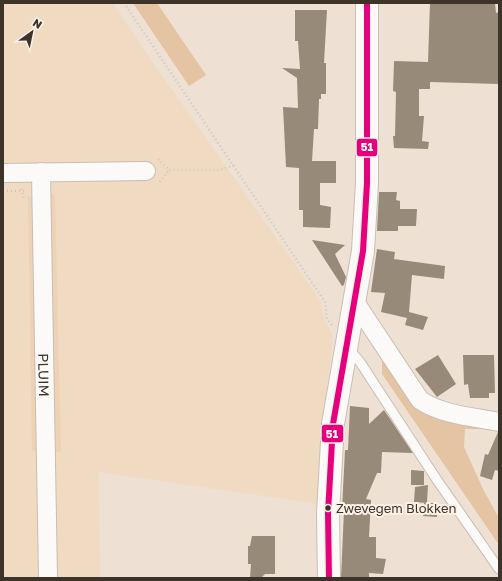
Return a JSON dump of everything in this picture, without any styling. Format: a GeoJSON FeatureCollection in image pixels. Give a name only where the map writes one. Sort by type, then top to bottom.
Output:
{"type":"FeatureCollection","features":[{"type":"Feature","properties":{"kind":"street"},"geometry":{"type":"LineString","coordinates":[[329,578],[328,513],[333,424],[363,251],[367,183],[367,3]]}},
{"type":"Feature","properties":{"kind":"street"},"geometry":{"type":"LineString","coordinates":[[3,173],[146,171]]}},
{"type":"Feature","properties":{"kind":"street","name":"PLUIM"},"geometry":{"type":"LineString","coordinates":[[41,172],[48,578]]}},
{"type":"Feature","properties":{"kind":"street"},"geometry":{"type":"LineString","coordinates":[[355,302],[420,400],[428,405],[448,412],[499,422]]}},
{"type":"Feature","properties":{"kind":"lane"},"geometry":{"type":"LineString","coordinates":[[348,341],[360,362],[438,480],[499,568]]}},
{"type":"Feature","properties":{"kind":"path"},"geometry":{"type":"LineString","coordinates":[[124,3],[325,302],[327,319],[348,341]]}},
{"type":"Feature","properties":{"kind":"path"},"geometry":{"type":"LineString","coordinates":[[169,170],[220,170],[234,165]]}},
{"type":"Feature","properties":{"kind":"shaded area"},"geometry":{"type":"Polygon","coordinates":[[[3,3],[113,3],[154,64],[320,300],[324,319],[332,333],[332,349],[327,385],[318,504],[99,472],[100,578],[3,578],[3,3]]]}},
{"type":"Feature","properties":{"kind":"shaded area"},"geometry":{"type":"Polygon","coordinates":[[[133,3],[157,3],[206,75],[189,86],[133,3]]]}},
{"type":"Feature","properties":{"kind":"shaded area"},"geometry":{"type":"Polygon","coordinates":[[[51,194],[54,194],[55,197],[61,452],[55,452],[51,194]]]}},
{"type":"Feature","properties":{"kind":"shaded area"},"geometry":{"type":"Polygon","coordinates":[[[28,196],[32,197],[37,451],[32,451],[28,196]]]}},
{"type":"Feature","properties":{"kind":"shaded area"},"geometry":{"type":"Polygon","coordinates":[[[382,360],[416,404],[481,422],[480,429],[465,429],[464,447],[484,491],[499,518],[499,545],[382,374],[382,360]]]}},
{"type":"Feature","properties":{"kind":"building"},"geometry":{"type":"Polygon","coordinates":[[[430,3],[495,3],[496,13],[499,12],[499,84],[430,82],[430,89],[419,89],[419,116],[424,116],[422,141],[429,142],[428,149],[394,148],[393,136],[395,136],[396,92],[393,91],[394,61],[428,62],[430,3]]]}},
{"type":"Feature","properties":{"kind":"building"},"geometry":{"type":"Polygon","coordinates":[[[295,10],[327,10],[324,63],[326,63],[326,94],[321,94],[321,99],[319,99],[318,129],[314,129],[312,161],[336,161],[336,183],[320,183],[320,205],[331,207],[330,228],[303,227],[303,210],[299,210],[299,168],[286,167],[283,107],[298,108],[297,78],[282,68],[300,69],[298,41],[295,41],[295,10]]]}},
{"type":"Feature","properties":{"kind":"building"},"geometry":{"type":"Polygon","coordinates":[[[379,192],[397,192],[396,200],[400,201],[400,209],[417,209],[416,226],[398,226],[398,231],[377,231],[379,192]]]}},
{"type":"Feature","properties":{"kind":"building"},"geometry":{"type":"Polygon","coordinates":[[[312,240],[345,245],[335,254],[346,277],[344,285],[342,286],[312,240]]]}},
{"type":"Feature","properties":{"kind":"building"},"geometry":{"type":"Polygon","coordinates":[[[377,249],[395,252],[394,259],[445,266],[444,279],[412,275],[409,312],[428,317],[423,330],[405,325],[407,318],[381,312],[385,293],[371,292],[377,249]]]}},
{"type":"Feature","properties":{"kind":"building"},"geometry":{"type":"Polygon","coordinates":[[[438,355],[456,384],[437,397],[415,369],[438,355]]]}},
{"type":"Feature","properties":{"kind":"building"},"geometry":{"type":"Polygon","coordinates":[[[463,355],[494,355],[495,393],[489,393],[489,398],[470,398],[468,384],[464,385],[463,355]]]}},
{"type":"Feature","properties":{"kind":"building"},"geometry":{"type":"Polygon","coordinates":[[[350,406],[369,408],[369,424],[384,410],[413,453],[382,452],[381,473],[377,473],[366,499],[371,500],[369,537],[376,537],[376,558],[386,559],[383,574],[369,573],[369,578],[341,578],[345,450],[348,450],[350,406]]]}},
{"type":"Feature","properties":{"kind":"building"},"geometry":{"type":"Polygon","coordinates":[[[498,432],[499,471],[495,470],[492,480],[480,476],[485,454],[488,455],[498,432]]]}},
{"type":"Feature","properties":{"kind":"building"},"geometry":{"type":"Polygon","coordinates":[[[411,470],[424,471],[424,485],[411,485],[411,470]]]}},
{"type":"Feature","properties":{"kind":"building"},"geometry":{"type":"Polygon","coordinates":[[[428,485],[427,503],[414,502],[415,487],[428,485]]]}},
{"type":"Feature","properties":{"kind":"building"},"geometry":{"type":"Polygon","coordinates":[[[424,503],[437,503],[437,517],[423,516],[424,503]]]}},
{"type":"Feature","properties":{"kind":"building"},"geometry":{"type":"Polygon","coordinates":[[[252,536],[275,536],[275,574],[265,574],[261,578],[250,578],[251,564],[248,564],[248,546],[250,546],[252,536]]]}},
{"type":"Feature","properties":{"kind":"transit line","name":"51"},"geometry":{"type":"LineString","coordinates":[[329,578],[328,513],[333,424],[363,251],[367,183],[367,3]]}},
{"type":"Feature","properties":{"kind":"place","name":"Zwevegem Blokken"},"geometry":{"type":"Point","coordinates":[328,508]}}]}
